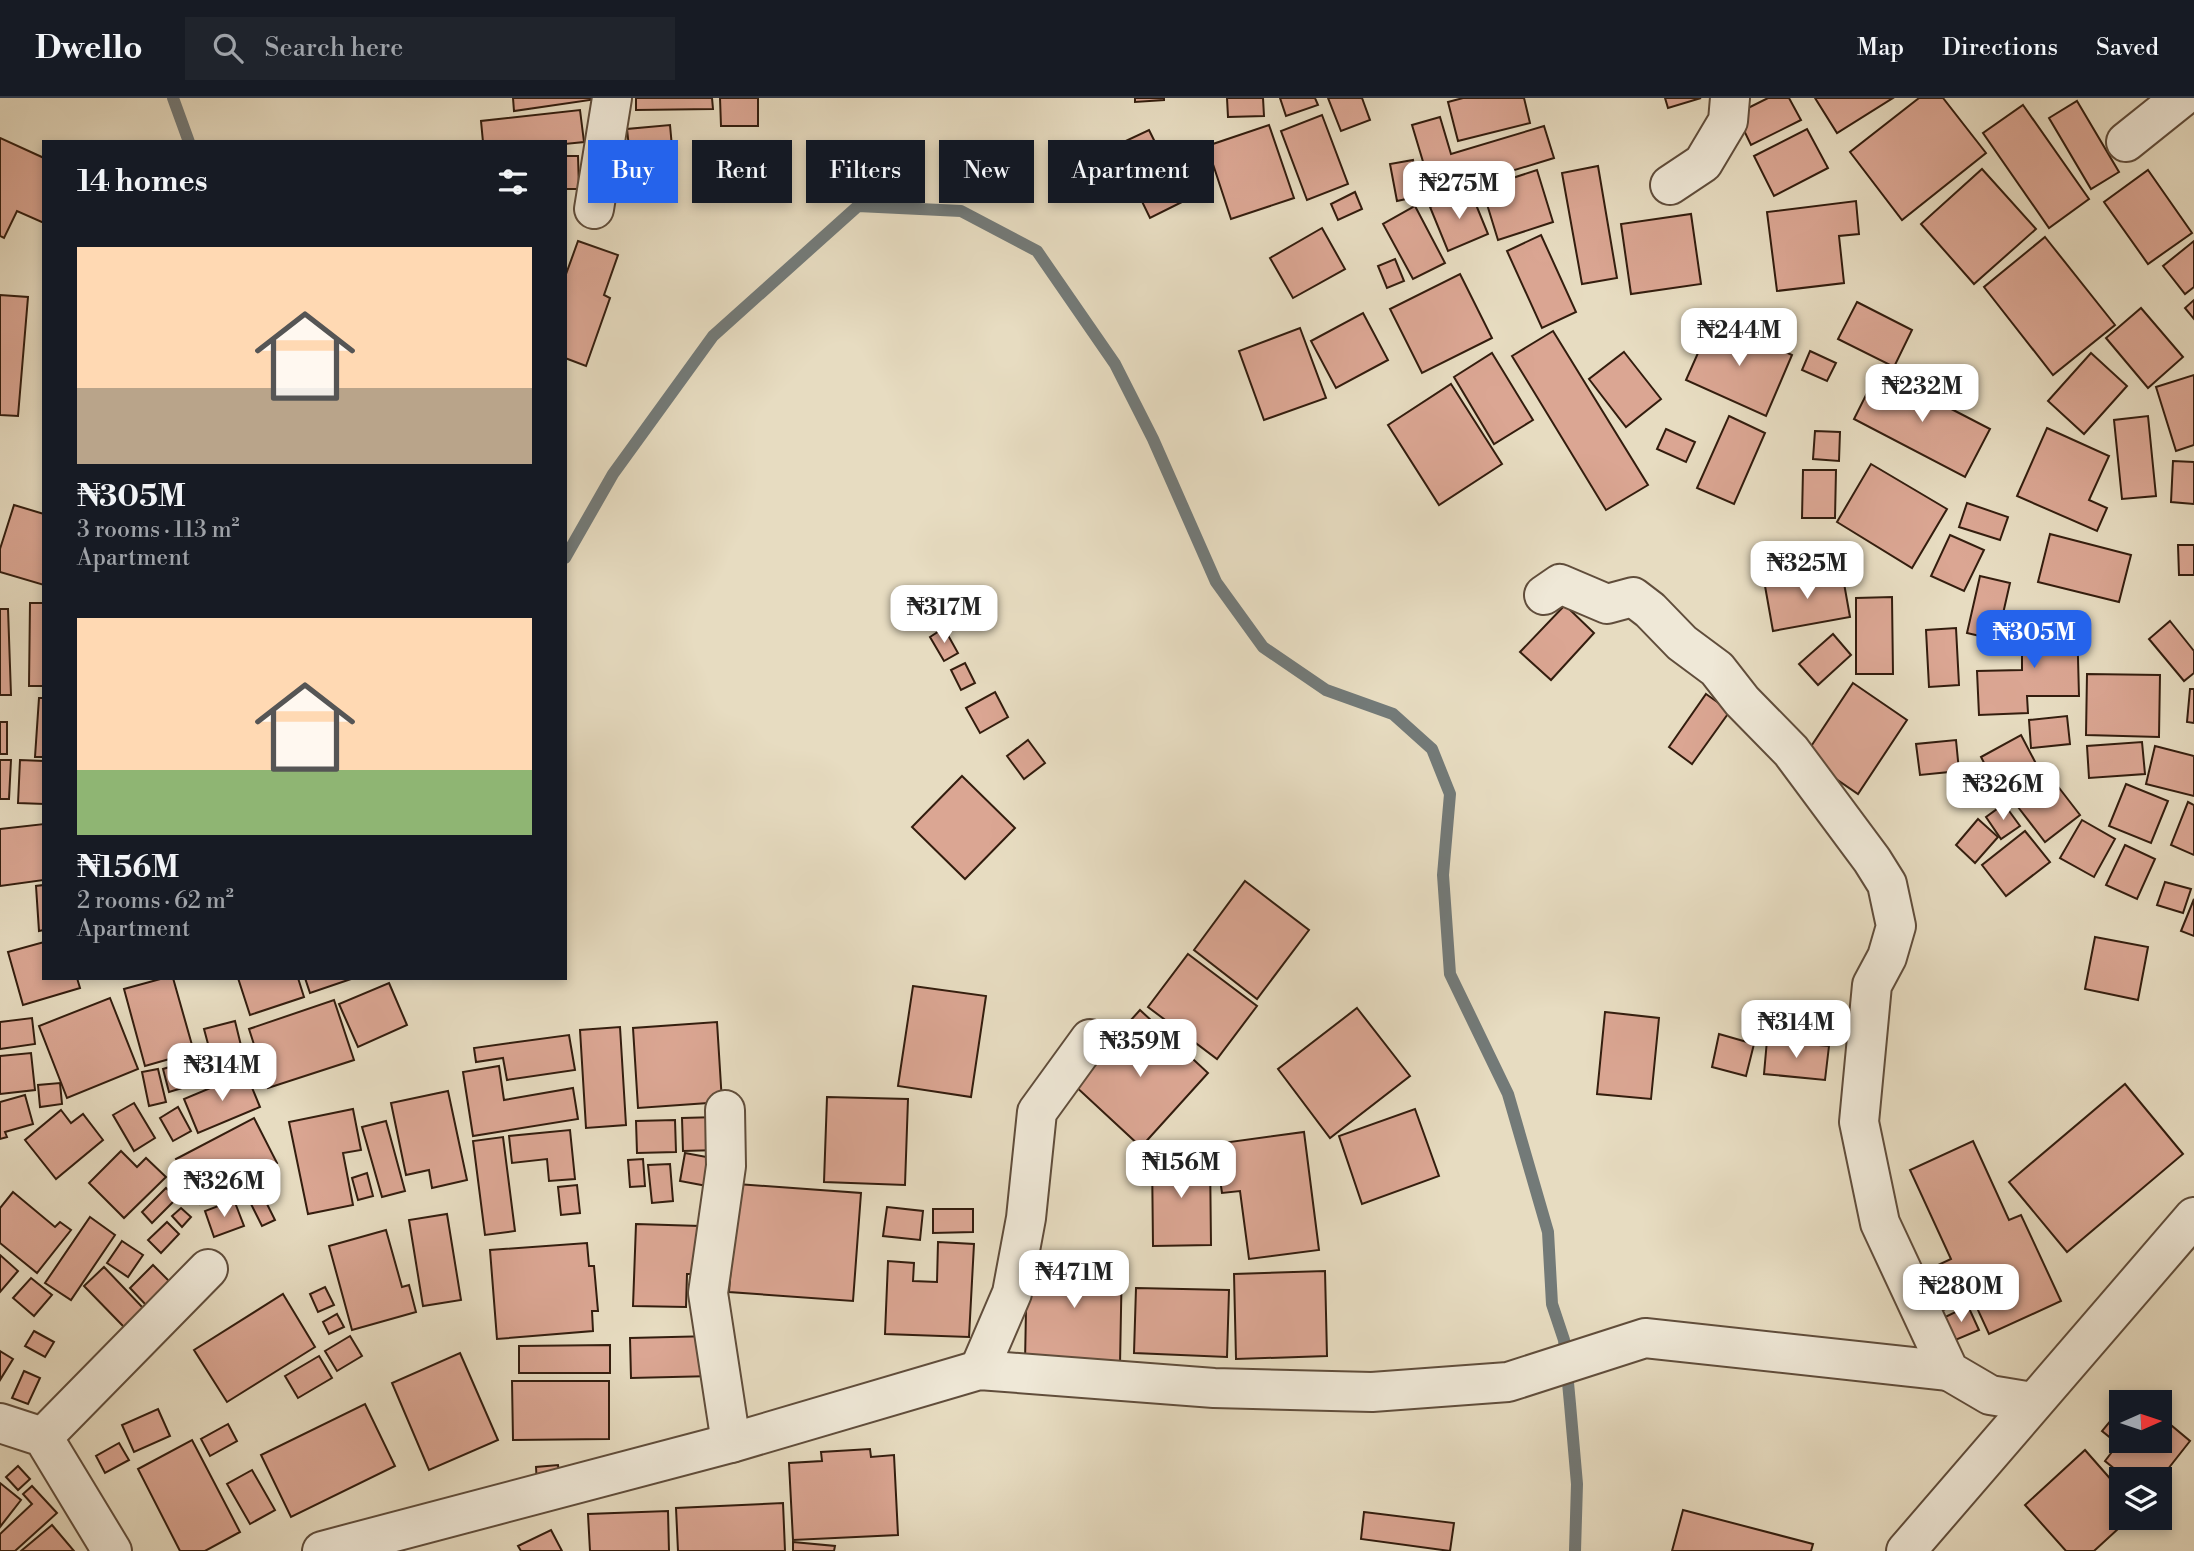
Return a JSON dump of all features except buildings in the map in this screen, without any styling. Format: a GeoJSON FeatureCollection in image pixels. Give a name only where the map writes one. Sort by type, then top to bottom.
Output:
{"type":"FeatureCollection","features":[{"type":"Feature","properties":{"kind":"street"},"geometry":{"type":"LineString","coordinates":[[594,209],[612,98]]}},
{"type":"Feature","properties":{"kind":"street"},"geometry":{"type":"LineString","coordinates":[[1670,185],[1703,163],[1728,121],[1730,98]]}},
{"type":"Feature","properties":{"kind":"street"},"geometry":{"type":"LineString","coordinates":[[2126,142],[2180,98]]}},
{"type":"Feature","properties":{"kind":"street"},"geometry":{"type":"LineString","coordinates":[[1544,595],[1560,584],[1607,604],[1633,597],[1650,610],[1682,643],[1717,669],[1742,701],[1791,751],[1872,860],[1886,884],[1896,926],[1887,957],[1872,985],[1859,1122],[1880,1223],[1949,1371]]}},
{"type":"Feature","properties":{"kind":"street"},"geometry":{"type":"LineString","coordinates":[[979,1370],[1012,1293],[1026,1218],[1037,1112],[1090,1039]]}},
{"type":"Feature","properties":{"kind":"street"},"geometry":{"type":"LineString","coordinates":[[725,1110],[726,1166],[708,1293],[731,1443]]}},
{"type":"Feature","properties":{"kind":"street"},"geometry":{"type":"LineString","coordinates":[[1906,1551],[2194,1217]]}},
{"type":"Feature","properties":{"kind":"street"},"geometry":{"type":"LineString","coordinates":[[43,1437],[208,1269]]}},
{"type":"Feature","properties":{"kind":"street"},"geometry":{"type":"LineString","coordinates":[[322,1551],[731,1443],[979,1370],[1214,1388],[1372,1392],[1508,1382],[1644,1338],[1949,1371],[1990,1395],[2033,1402]]}},
{"type":"Feature","properties":{"kind":"street"},"geometry":{"type":"LineString","coordinates":[[0,1423],[43,1437],[112,1551]]}},
{"type":"Feature","properties":{"kind":"waterway"},"geometry":{"type":"LineString","coordinates":[[173,98],[188,140]]}},
{"type":"Feature","properties":{"kind":"waterway"},"geometry":{"type":"LineString","coordinates":[[567,554],[613,474],[713,336],[858,206],[961,211],[1037,251],[1115,364],[1153,439],[1216,582],[1263,647],[1326,690],[1393,714],[1432,749],[1450,794],[1443,875],[1450,974],[1508,1094],[1548,1232],[1552,1304],[1564,1340],[1577,1484],[1575,1551]]}}]}
